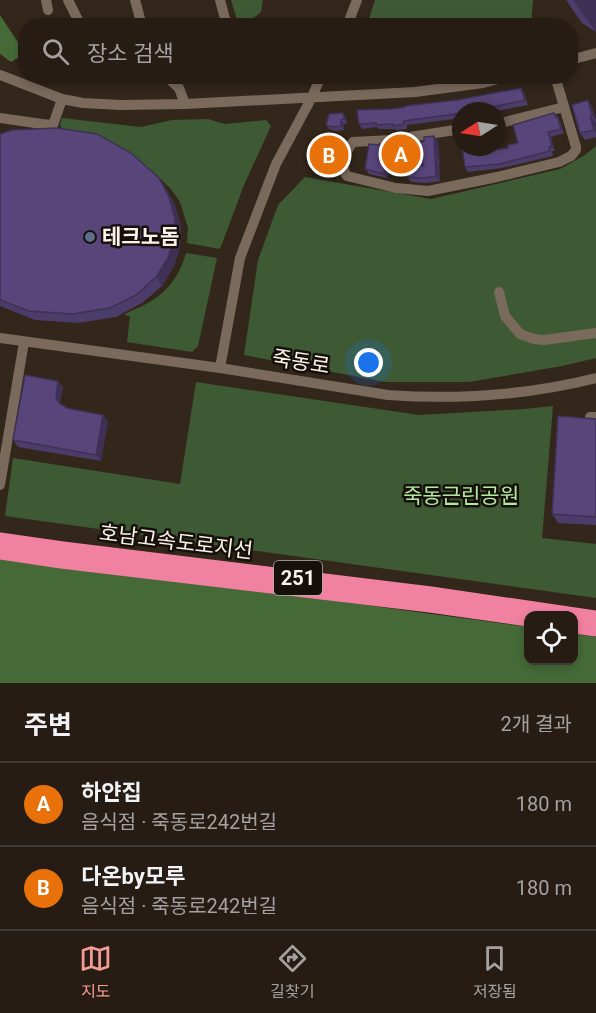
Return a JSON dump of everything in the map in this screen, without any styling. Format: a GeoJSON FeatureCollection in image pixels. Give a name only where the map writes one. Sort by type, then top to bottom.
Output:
{"type":"FeatureCollection","features":[{"type":"Feature","properties":{"kind":"highway","name":"호남고속도로지선"},"geometry":{"type":"LineString","coordinates":[[0,540],[431,594],[596,618]]}},
{"type":"Feature","properties":{"kind":"highway","name":"호남고속도로지선"},"geometry":{"type":"LineString","coordinates":[[0,552],[524,618]]}},
{"type":"Feature","properties":{"kind":"highway"},"geometry":{"type":"LineString","coordinates":[[578,627],[596,629]]}},
{"type":"Feature","properties":{"kind":"street"},"geometry":{"type":"LineString","coordinates":[[68,0],[77,18]]}},
{"type":"Feature","properties":{"kind":"street"},"geometry":{"type":"LineString","coordinates":[[135,0],[140,18]]}},
{"type":"Feature","properties":{"kind":"street"},"geometry":{"type":"LineString","coordinates":[[220,0],[225,18]]}},
{"type":"Feature","properties":{"kind":"street"},"geometry":{"type":"LineString","coordinates":[[350,18],[357,0]]}},
{"type":"Feature","properties":{"kind":"street"},"geometry":{"type":"LineString","coordinates":[[578,58],[596,53]]}},
{"type":"Feature","properties":{"kind":"street"},"geometry":{"type":"LineString","coordinates":[[0,75],[18,82]]}},
{"type":"Feature","properties":{"kind":"street"},"geometry":{"type":"LineString","coordinates":[[23,84],[62,99],[83,103],[120,105],[185,104],[415,92],[475,84]]}},
{"type":"Feature","properties":{"kind":"street"},"geometry":{"type":"LineString","coordinates":[[175,84],[179,88],[185,104]]}},
{"type":"Feature","properties":{"kind":"street"},"geometry":{"type":"LineString","coordinates":[[220,368],[240,258],[276,164],[318,84]]}},
{"type":"Feature","properties":{"kind":"street"},"geometry":{"type":"LineString","coordinates":[[452,130],[391,140],[353,142],[348,148],[344,173],[347,176],[396,188],[428,191],[559,162],[571,156],[576,147],[557,84]]}},
{"type":"Feature","properties":{"kind":"street"},"geometry":{"type":"LineString","coordinates":[[0,118],[53,125],[62,99]]}},
{"type":"Feature","properties":{"kind":"street"},"geometry":{"type":"LineString","coordinates":[[506,122],[564,107]]}},
{"type":"Feature","properties":{"kind":"street"},"geometry":{"type":"LineString","coordinates":[[499,292],[506,316],[520,334],[534,339],[544,339],[596,333]]}},
{"type":"Feature","properties":{"kind":"street","name":"죽동로"},"geometry":{"type":"LineString","coordinates":[[0,338],[220,368],[388,395],[424,398],[452,398],[530,391],[596,378]]}},
{"type":"Feature","properties":{"kind":"street"},"geometry":{"type":"LineString","coordinates":[[0,484],[24,342]]}},
{"type":"Feature","properties":{"kind":"green space"},"geometry":{"type":"Polygon","coordinates":[[[231,0],[263,0],[261,12],[254,18],[237,18],[231,0]]]}},
{"type":"Feature","properties":{"kind":"green space"},"geometry":{"type":"Polygon","coordinates":[[[375,0],[533,0],[532,18],[369,18],[375,0]]]}},
{"type":"Feature","properties":{"kind":"green space"},"geometry":{"type":"Polygon","coordinates":[[[0,15],[18,42],[18,58],[11,62],[0,54],[0,15]]]}},
{"type":"Feature","properties":{"kind":"green space"},"geometry":{"type":"Polygon","coordinates":[[[62,118],[141,127],[172,120],[208,119],[225,124],[266,120],[271,126],[244,185],[220,249],[187,243],[188,228],[180,202],[171,189],[135,157],[62,131],[60,124],[62,118]]]}},
{"type":"Feature","properties":{"kind":"green space"},"geometry":{"type":"Polygon","coordinates":[[[596,146],[596,358],[469,382],[385,382],[244,355],[258,260],[278,205],[305,177],[431,199],[560,169],[596,146]]]}},
{"type":"Feature","properties":{"kind":"green space"},"geometry":{"type":"Polygon","coordinates":[[[186,253],[217,258],[198,346],[192,352],[127,342],[130,316],[124,315],[153,300],[166,289],[180,270],[186,253]]]}},
{"type":"Feature","properties":{"kind":"green space","name":"죽동근린공원"},"geometry":{"type":"Polygon","coordinates":[[[196,382],[419,415],[553,406],[542,538],[596,544],[596,598],[5,516],[13,458],[180,484],[196,382]]]}},
{"type":"Feature","properties":{"kind":"green space"},"geometry":{"type":"Polygon","coordinates":[[[0,557],[524,626],[524,665],[578,665],[578,635],[596,637],[596,683],[0,683],[0,557]]]}},
{"type":"Feature","properties":{"kind":"building"},"geometry":{"type":"Polygon","coordinates":[[[521,88],[525,100],[506,104],[506,102],[452,102],[452,114],[404,121],[404,124],[393,126],[393,124],[376,125],[376,123],[359,124],[357,110],[391,109],[521,88]]]}},
{"type":"Feature","properties":{"kind":"building"},"geometry":{"type":"Polygon","coordinates":[[[588,100],[594,130],[580,133],[572,105],[588,100]]]}},
{"type":"Feature","properties":{"kind":"building"},"geometry":{"type":"Polygon","coordinates":[[[343,113],[344,119],[341,120],[341,126],[326,125],[329,114],[343,113]]]}},
{"type":"Feature","properties":{"kind":"building"},"geometry":{"type":"Polygon","coordinates":[[[554,113],[561,129],[548,132],[552,146],[549,147],[550,151],[499,164],[465,167],[463,156],[506,156],[508,145],[518,143],[513,125],[554,113]]]}},
{"type":"Feature","properties":{"kind":"building","name":"테크노돔"},"geometry":{"type":"Polygon","coordinates":[[[57,128],[97,134],[131,153],[159,178],[169,197],[175,219],[174,238],[168,258],[156,277],[136,295],[110,308],[72,314],[29,311],[0,300],[0,134],[12,130],[57,128]]]}},
{"type":"Feature","properties":{"kind":"building"},"geometry":{"type":"Polygon","coordinates":[[[434,136],[436,176],[407,177],[409,164],[423,166],[421,142],[424,141],[424,137],[434,136]]]}},
{"type":"Feature","properties":{"kind":"building"},"geometry":{"type":"Polygon","coordinates":[[[319,143],[335,147],[329,172],[313,168],[319,143]]]}},
{"type":"Feature","properties":{"kind":"building"},"geometry":{"type":"Polygon","coordinates":[[[382,143],[403,144],[402,160],[387,158],[384,174],[365,169],[369,144],[382,145],[382,143]]]}},
{"type":"Feature","properties":{"kind":"building"},"geometry":{"type":"Polygon","coordinates":[[[25,375],[58,381],[56,396],[58,402],[67,408],[103,415],[96,455],[13,440],[25,375]]]}},
{"type":"Feature","properties":{"kind":"building"},"geometry":{"type":"Polygon","coordinates":[[[558,416],[596,419],[596,517],[552,514],[558,416]]]}},
{"type":"Feature","properties":{"kind":"place","name":"하얀집"},"geometry":{"type":"Point","coordinates":[401,154]}},
{"type":"Feature","properties":{"kind":"place","name":"다온by모루"},"geometry":{"type":"Point","coordinates":[329,155]}},
{"type":"Feature","properties":{"kind":"place","name":"테크노돔"},"geometry":{"type":"Point","coordinates":[90,237]}}]}
